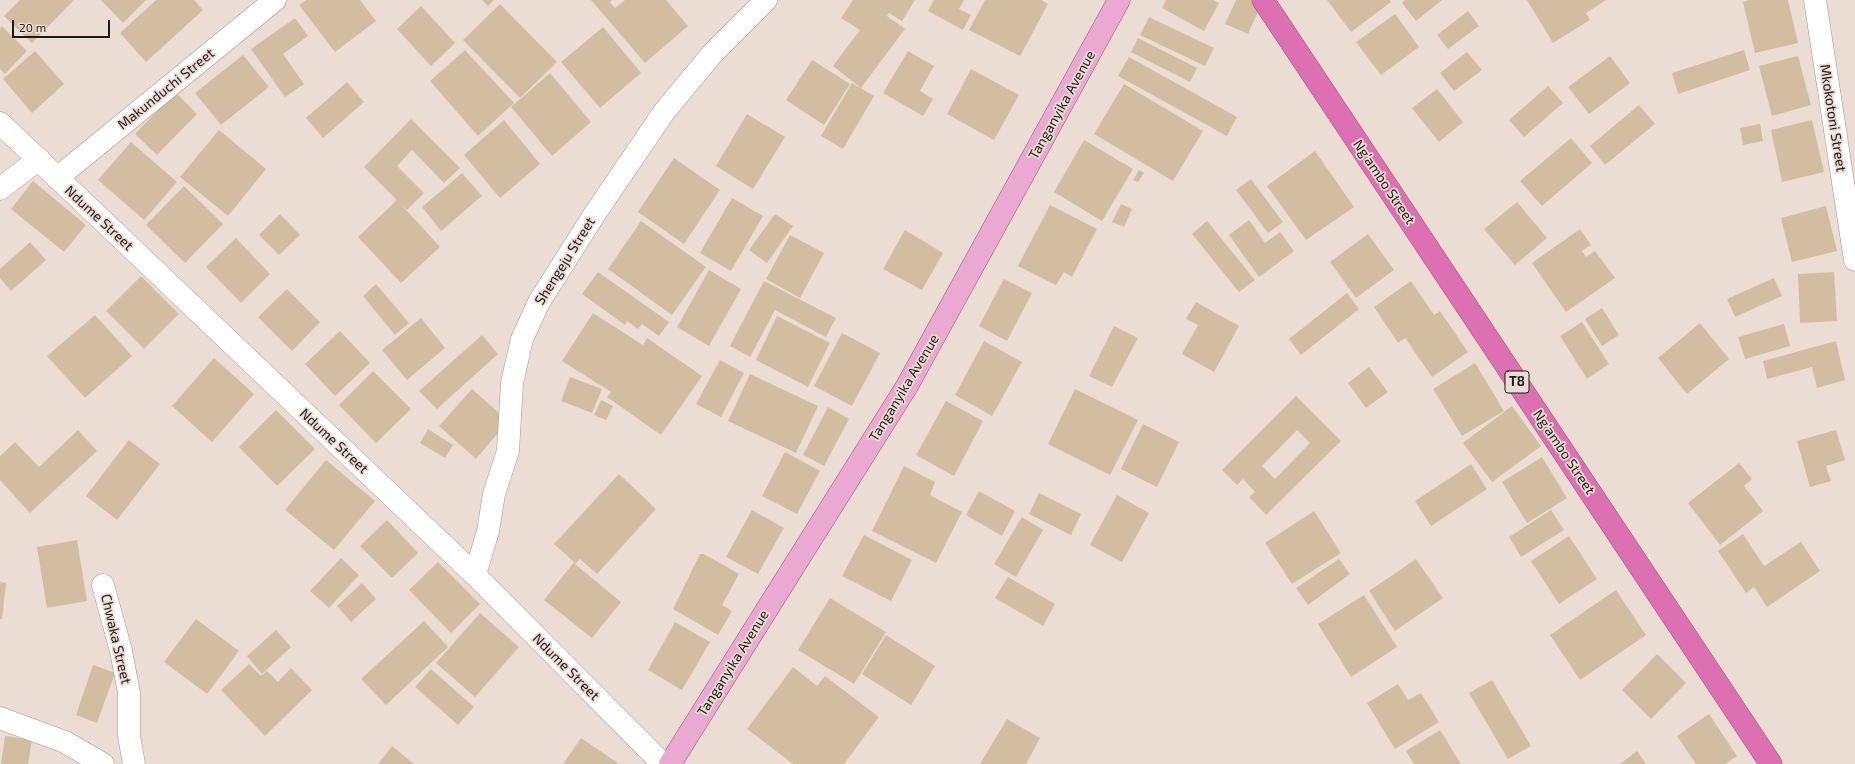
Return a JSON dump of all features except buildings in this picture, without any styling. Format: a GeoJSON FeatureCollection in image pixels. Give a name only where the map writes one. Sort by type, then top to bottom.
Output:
{"type":"FeatureCollection","features":[{"type":"Feature","properties":{"kind":"highway","name":"Ng’ambo Street"},"geometry":{"type":"LineString","coordinates":[[1263,0],[1771,764]]}},
{"type":"Feature","properties":{"kind":"main road","name":"Tanganyika Avenue"},"geometry":{"type":"LineString","coordinates":[[670,764],[907,386],[1119,0]]}},
{"type":"Feature","properties":{"kind":"street","name":"Makunduchi Street"},"geometry":{"type":"LineString","coordinates":[[57,178],[275,0]]}},
{"type":"Feature","properties":{"kind":"street","name":"Shengeju Street"},"geometry":{"type":"LineString","coordinates":[[475,575],[488,531],[494,494],[508,450],[512,383],[522,339],[539,302],[594,215],[664,112],[712,54],[766,0]]}},
{"type":"Feature","properties":{"kind":"street","name":"Mkokotoni Street"},"geometry":{"type":"LineString","coordinates":[[1815,0],[1855,260]]}},
{"type":"Feature","properties":{"kind":"street","name":"Ndume Street"},"geometry":{"type":"LineString","coordinates":[[0,124],[39,159],[57,178],[475,575],[663,764]]}},
{"type":"Feature","properties":{"kind":"street"},"geometry":{"type":"LineString","coordinates":[[0,188],[39,159]]}},
{"type":"Feature","properties":{"kind":"street","name":"Chwaka Street"},"geometry":{"type":"LineString","coordinates":[[103,585],[121,650],[129,693],[129,736],[134,764]]}},
{"type":"Feature","properties":{"kind":"street"},"geometry":{"type":"LineString","coordinates":[[0,718],[65,742],[103,764]]}}]}
